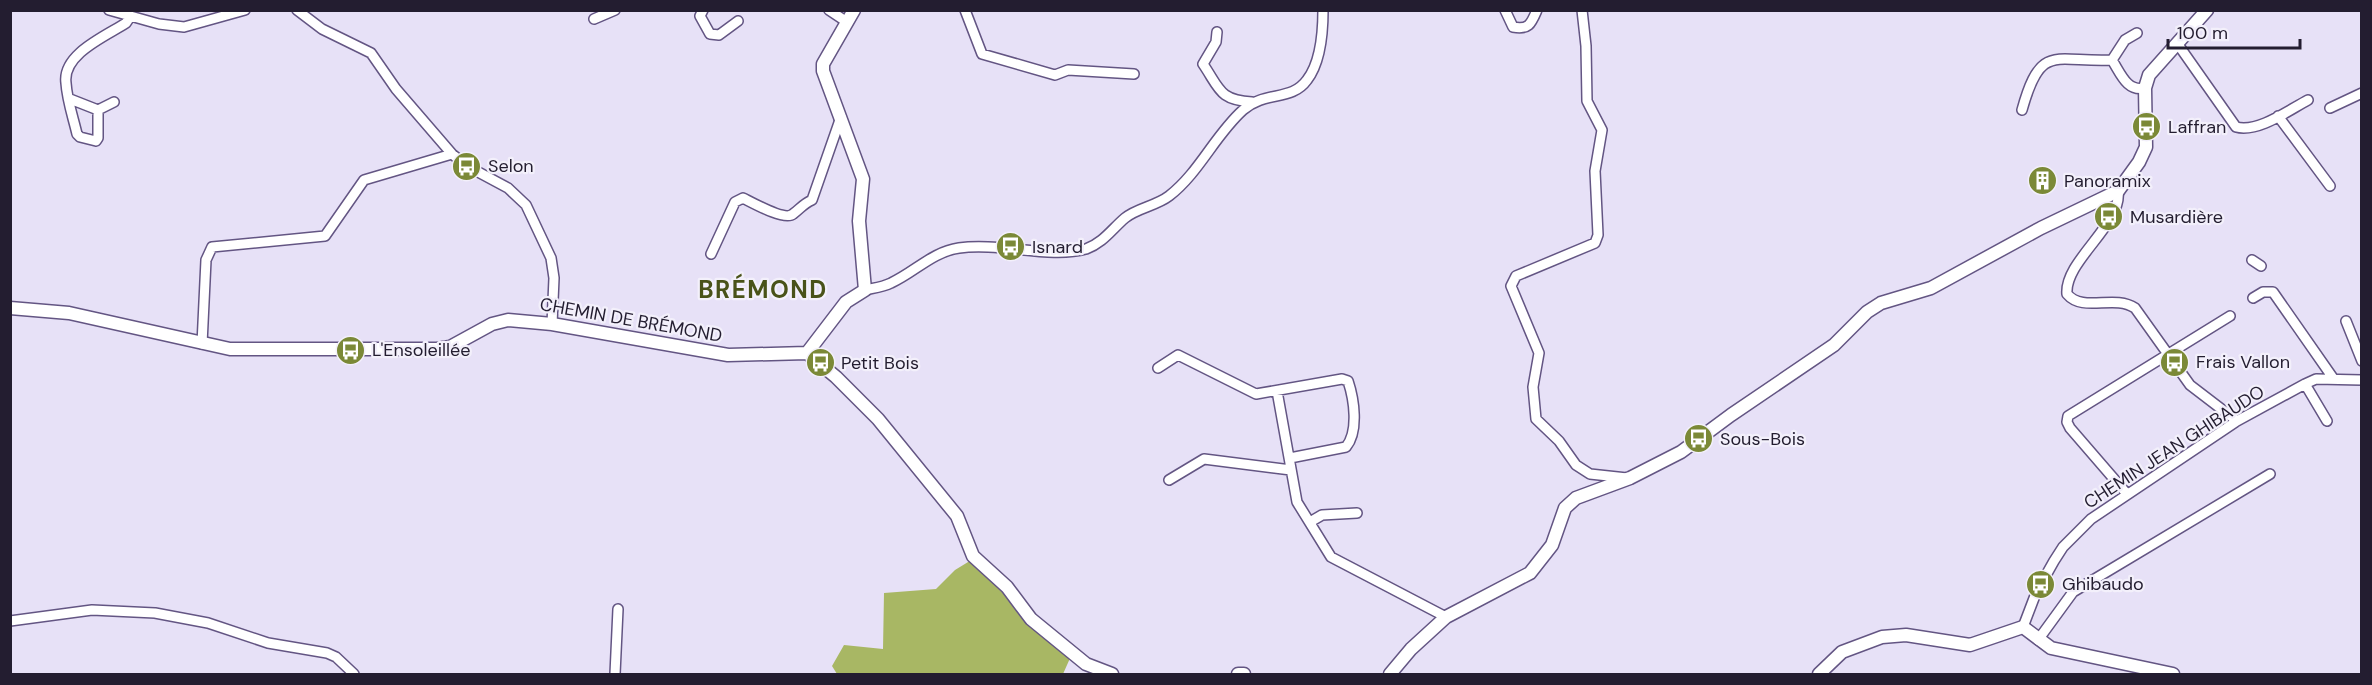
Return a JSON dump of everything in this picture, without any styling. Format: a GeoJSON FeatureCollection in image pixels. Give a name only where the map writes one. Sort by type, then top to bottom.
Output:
{"type":"FeatureCollection","features":[{"type":"Feature","properties":{"kind":"street"},"geometry":{"type":"LineString","coordinates":[[109,10],[130,17],[184,27],[245,10]]}},
{"type":"Feature","properties":{"kind":"street"},"geometry":{"type":"LineString","coordinates":[[297,10],[322,29],[371,53],[396,89],[452,154],[467,166],[508,188],[531,214],[551,258],[554,278],[552,324]]}},
{"type":"Feature","properties":{"kind":"street"},"geometry":{"type":"LineString","coordinates":[[594,19],[615,10]]}},
{"type":"Feature","properties":{"kind":"street"},"geometry":{"type":"LineString","coordinates":[[703,10],[700,16],[710,34],[719,34],[738,21]]}},
{"type":"Feature","properties":{"kind":"street"},"geometry":{"type":"LineString","coordinates":[[829,10],[847,22]]}},
{"type":"Feature","properties":{"kind":"street"},"geometry":{"type":"LineString","coordinates":[[854,10],[822,63],[863,178],[859,220],[865,290]]}},
{"type":"Feature","properties":{"kind":"street"},"geometry":{"type":"LineString","coordinates":[[965,10],[982,54],[1056,75],[1068,70],[1134,74]]}},
{"type":"Feature","properties":{"kind":"street"},"geometry":{"type":"LineString","coordinates":[[1112,675],[1086,664],[1032,619],[1007,586],[973,556],[957,516],[878,419],[836,377],[807,353],[846,302],[865,290],[893,283],[937,254],[961,248],[1011,247],[1061,252],[1085,249],[1101,242],[1126,217],[1169,196],[1193,171],[1235,117],[1252,102],[1267,96],[1291,93],[1308,80],[1321,42],[1323,10]]}},
{"type":"Feature","properties":{"kind":"street"},"geometry":{"type":"LineString","coordinates":[[1505,10],[1513,27],[1523,29],[1531,25],[1537,10]]}},
{"type":"Feature","properties":{"kind":"street"},"geometry":{"type":"LineString","coordinates":[[1582,10],[1586,46],[1587,100],[1602,130],[1595,171],[1598,235],[1595,243],[1516,276],[1511,286],[1539,353],[1533,387],[1536,419],[1559,441],[1576,465],[1590,474],[1630,478]]}},
{"type":"Feature","properties":{"kind":"street"},"geometry":{"type":"LineString","coordinates":[[1390,675],[1411,650],[1446,617],[1530,573],[1552,545],[1570,502],[1630,478],[1681,452],[1731,414],[1834,345],[1867,312],[1881,303],[1931,288],[2041,228],[2118,191],[2139,162],[2146,147],[2145,88],[2153,69],[2207,10]]}},
{"type":"Feature","properties":{"kind":"street"},"geometry":{"type":"LineString","coordinates":[[98,110],[98,138],[96,141],[80,137],[65,83],[66,70],[73,59],[126,23],[130,17]]}},
{"type":"Feature","properties":{"kind":"street"},"geometry":{"type":"LineString","coordinates":[[1217,32],[1216,42],[1203,64],[1225,97],[1232,101],[1252,102]]}},
{"type":"Feature","properties":{"kind":"street"},"geometry":{"type":"LineString","coordinates":[[2112,60],[2125,40],[2137,33]]}},
{"type":"Feature","properties":{"kind":"street"},"geometry":{"type":"LineString","coordinates":[[2177,43],[2236,127],[2245,129],[2278,116],[2308,100]]}},
{"type":"Feature","properties":{"kind":"street"},"geometry":{"type":"LineString","coordinates":[[2022,110],[2034,74],[2045,64],[2060,57],[2112,60]]}},
{"type":"Feature","properties":{"kind":"street"},"geometry":{"type":"LineString","coordinates":[[2112,60],[2129,87],[2136,90],[2145,88]]}},
{"type":"Feature","properties":{"kind":"street"},"geometry":{"type":"LineString","coordinates":[[2330,108],[2361,93]]}},
{"type":"Feature","properties":{"kind":"street"},"geometry":{"type":"LineString","coordinates":[[70,99],[98,110],[114,102]]}},
{"type":"Feature","properties":{"kind":"street"},"geometry":{"type":"LineString","coordinates":[[2278,116],[2330,186]]}},
{"type":"Feature","properties":{"kind":"street"},"geometry":{"type":"LineString","coordinates":[[711,254],[735,202],[743,198],[785,217],[793,215],[800,205],[812,200],[841,117]]}},
{"type":"Feature","properties":{"kind":"street"},"geometry":{"type":"LineString","coordinates":[[202,344],[206,260],[212,247],[325,236],[364,180],[452,154]]}},
{"type":"Feature","properties":{"kind":"street"},"geometry":{"type":"LineString","coordinates":[[2118,191],[2118,200],[2109,217],[2069,279],[2067,294],[2080,303],[2115,300],[2126,302],[2134,308],[2190,385],[2236,421]]}},
{"type":"Feature","properties":{"kind":"street"},"geometry":{"type":"LineString","coordinates":[[2252,260],[2261,266]]}},
{"type":"Feature","properties":{"kind":"street"},"geometry":{"type":"LineString","coordinates":[[2253,298],[2263,292],[2272,291],[2333,378]]}},
{"type":"Feature","properties":{"kind":"street","name":"CHEMIN DE BRÉMOND"},"geometry":{"type":"LineString","coordinates":[[10,308],[69,313],[202,344],[242,350],[437,349],[450,347],[500,321],[552,324],[729,355],[807,353]]}},
{"type":"Feature","properties":{"kind":"street"},"geometry":{"type":"LineString","coordinates":[[2127,494],[2070,428],[2067,422],[2068,416],[2230,316]]}},
{"type":"Feature","properties":{"kind":"street"},"geometry":{"type":"LineString","coordinates":[[2346,321],[2361,361]]}},
{"type":"Feature","properties":{"kind":"street"},"geometry":{"type":"LineString","coordinates":[[1158,368],[1178,355],[1256,394],[1342,379],[1348,381],[1354,430],[1346,447],[1290,458]]}},
{"type":"Feature","properties":{"kind":"street","name":"CHEMIN JEAN GHIBAUDO"},"geometry":{"type":"LineString","coordinates":[[2023,627],[2036,593],[2063,547],[2091,519],[2236,421],[2305,384],[2316,379],[2361,380]]}},
{"type":"Feature","properties":{"kind":"street"},"geometry":{"type":"LineString","coordinates":[[2305,384],[2327,421]]}},
{"type":"Feature","properties":{"kind":"street"},"geometry":{"type":"LineString","coordinates":[[1277,391],[1297,502],[1331,557],[1446,617]]}},
{"type":"Feature","properties":{"kind":"street"},"geometry":{"type":"LineString","coordinates":[[1169,480],[1204,459],[1291,470]]}},
{"type":"Feature","properties":{"kind":"street"},"geometry":{"type":"LineString","coordinates":[[2038,640],[2073,592],[2270,474]]}},
{"type":"Feature","properties":{"kind":"street"},"geometry":{"type":"LineString","coordinates":[[1310,522],[1322,515],[1357,513]]}},
{"type":"Feature","properties":{"kind":"street"},"geometry":{"type":"LineString","coordinates":[[615,675],[618,609]]}},
{"type":"Feature","properties":{"kind":"street"},"geometry":{"type":"LineString","coordinates":[[10,621],[92,610],[155,613],[207,623],[268,642],[327,653],[336,657],[354,675]]}},
{"type":"Feature","properties":{"kind":"street"},"geometry":{"type":"LineString","coordinates":[[1819,675],[1842,652],[1882,637],[1906,635],[1970,645],[2023,627],[2050,648],[2173,675]]}},
{"type":"Feature","properties":{"kind":"street"},"geometry":{"type":"LineString","coordinates":[[1238,675],[1244,675]]}},
{"type":"Feature","properties":{"kind":"green space"},"geometry":{"type":"Polygon","coordinates":[[[973,559],[1071,656],[1063,674],[837,674],[832,666],[844,645],[883,649],[884,593],[936,589],[955,570],[973,559]]]}},
{"type":"Feature","properties":{"kind":"place","name":"Laffran"},"geometry":{"type":"Point","coordinates":[2147,127]}},
{"type":"Feature","properties":{"kind":"place","name":"Selon"},"geometry":{"type":"Point","coordinates":[467,166]}},
{"type":"Feature","properties":{"kind":"place","name":"Panoramix"},"geometry":{"type":"Point","coordinates":[2043,181]}},
{"type":"Feature","properties":{"kind":"place","name":"Musardière"},"geometry":{"type":"Point","coordinates":[2109,217]}},
{"type":"Feature","properties":{"kind":"place","name":"Isnard"},"geometry":{"type":"Point","coordinates":[1011,247]}},
{"type":"Feature","properties":{"kind":"place","name":"L'Ensoleillée"},"geometry":{"type":"Point","coordinates":[351,350]}},
{"type":"Feature","properties":{"kind":"place","name":"Frais Vallon"},"geometry":{"type":"Point","coordinates":[2175,362]}},
{"type":"Feature","properties":{"kind":"place","name":"Petit Bois"},"geometry":{"type":"Point","coordinates":[820,363]}},
{"type":"Feature","properties":{"kind":"place","name":"Sous-Bois"},"geometry":{"type":"Point","coordinates":[1699,439]}},
{"type":"Feature","properties":{"kind":"place","name":"Ghibaudo"},"geometry":{"type":"Point","coordinates":[2041,584]}},
{"type":"Feature","properties":{"kind":"district","name":"BRÉMOND"},"geometry":{"type":"Point","coordinates":[763,289]}}]}
